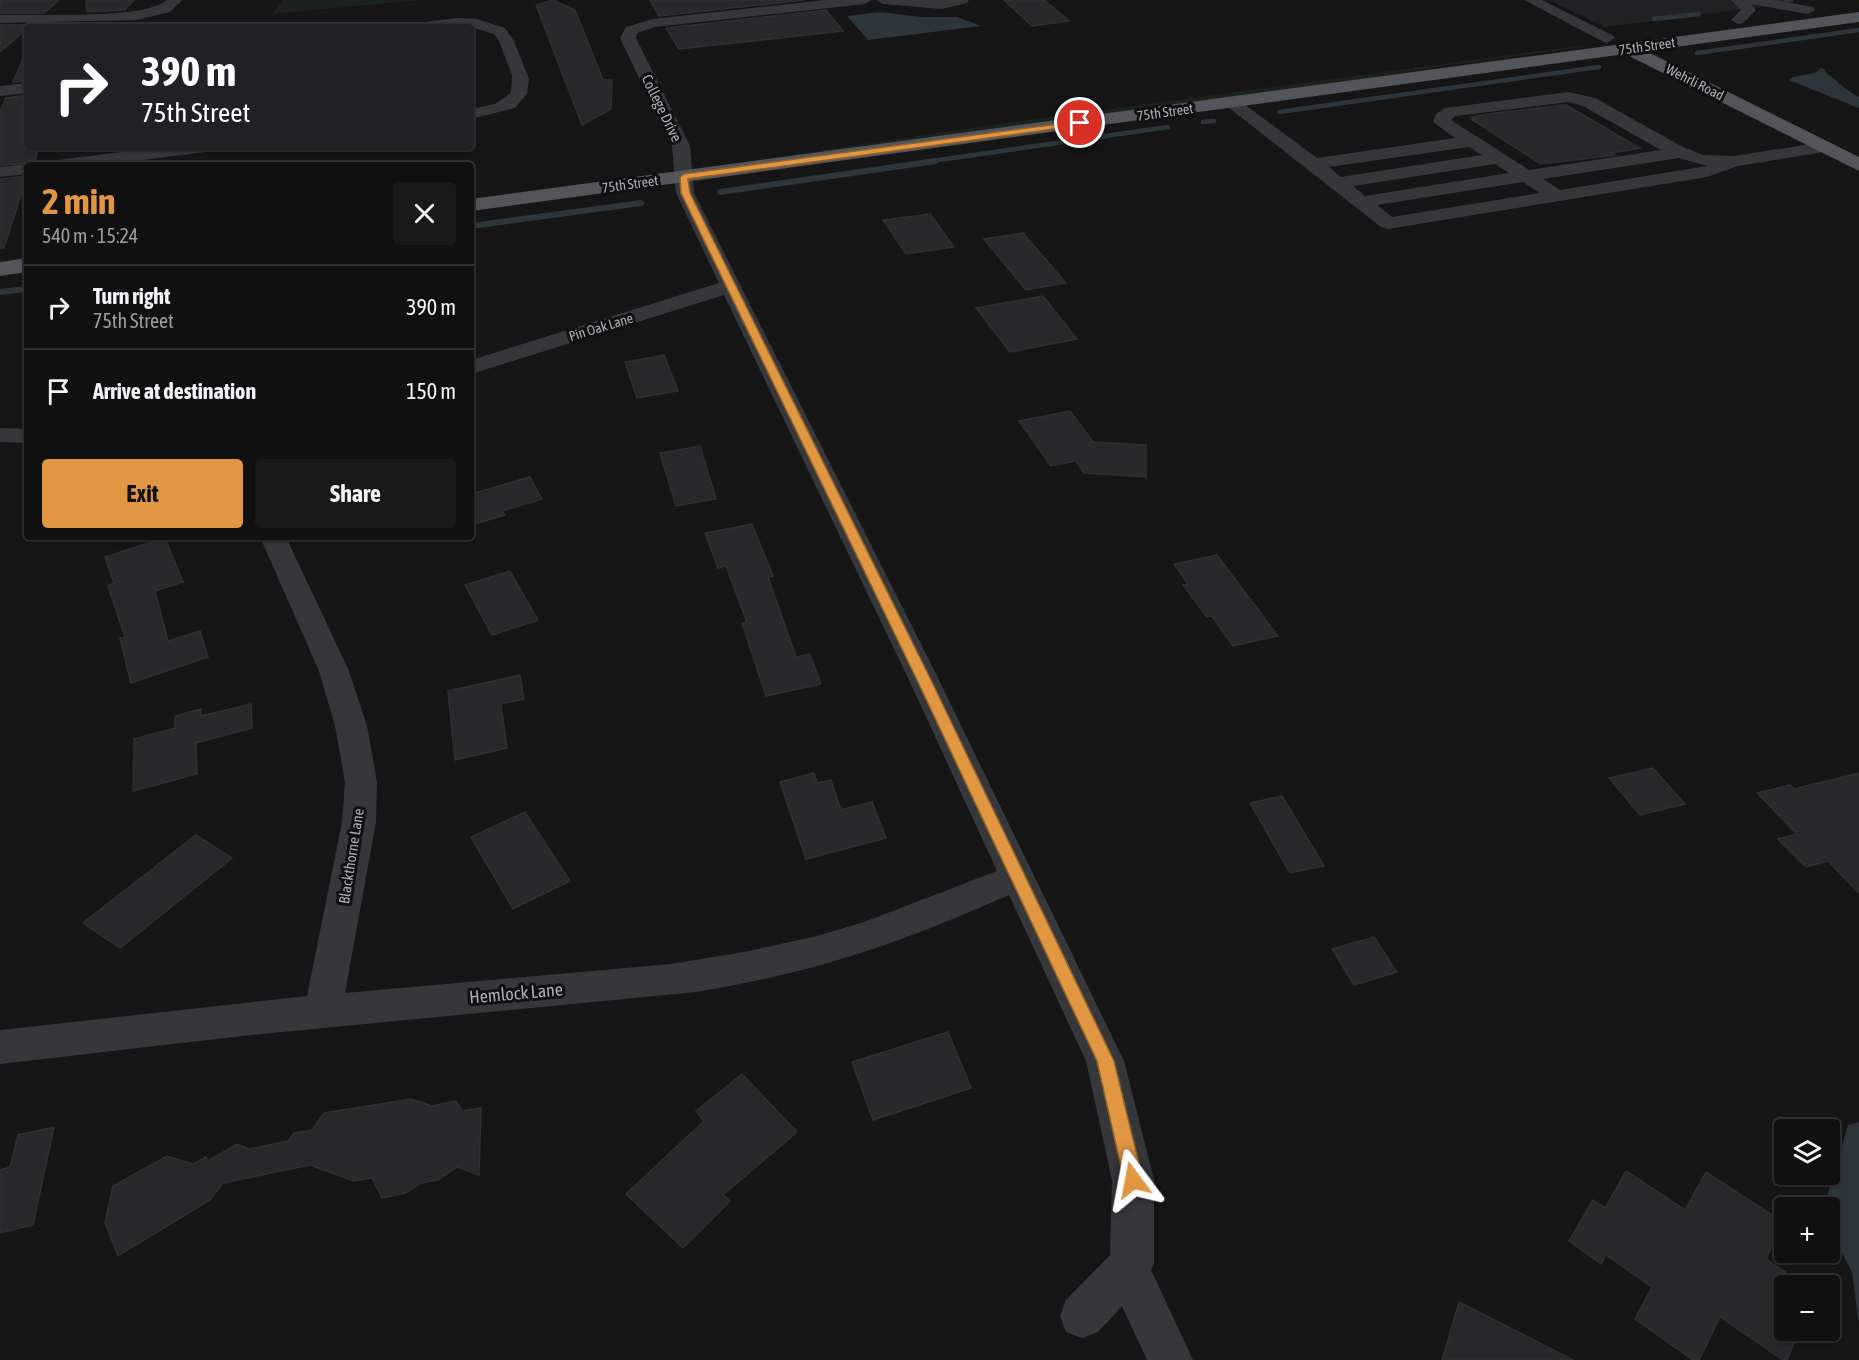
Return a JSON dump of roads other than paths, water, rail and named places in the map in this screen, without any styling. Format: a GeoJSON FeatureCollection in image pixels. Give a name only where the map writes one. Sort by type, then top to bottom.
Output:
{"type":"FeatureCollection","features":[{"type":"Feature","properties":{"kind":"main road","name":"75th Street"},"geometry":{"type":"LineString","coordinates":[[474,205],[683,169],[1859,4]]}},
{"type":"Feature","properties":{"kind":"main road","name":"75th Street"},"geometry":{"type":"LineString","coordinates":[[474,189],[683,169],[1231,103],[1859,17]]}},
{"type":"Feature","properties":{"kind":"main road","name":"Wehrli Road"},"geometry":{"type":"LineString","coordinates":[[1607,38],[1859,165]]}},
{"type":"Feature","properties":{"kind":"main road"},"geometry":{"type":"LineString","coordinates":[[0,252],[24,249]]}},
{"type":"Feature","properties":{"kind":"main road"},"geometry":{"type":"LineString","coordinates":[[0,269],[24,265]]}},
{"type":"Feature","properties":{"kind":"street"},"geometry":{"type":"LineString","coordinates":[[0,19],[136,16],[165,9],[175,0]]}},
{"type":"Feature","properties":{"kind":"street","name":"College Drive"},"geometry":{"type":"LineString","coordinates":[[865,0],[653,23],[631,30],[628,38],[681,146],[685,193],[924,680],[1105,1061],[1133,1180],[1132,1264],[1128,1269]]}},
{"type":"Feature","properties":{"kind":"street"},"geometry":{"type":"LineString","coordinates":[[883,0],[942,5],[962,0]]}},
{"type":"Feature","properties":{"kind":"street","name":"Wehrli Road"},"geometry":{"type":"LineString","coordinates":[[1531,0],[1607,38]]}},
{"type":"Feature","properties":{"kind":"street"},"geometry":{"type":"LineString","coordinates":[[1738,0],[1749,10],[1738,20]]}},
{"type":"Feature","properties":{"kind":"street"},"geometry":{"type":"LineString","coordinates":[[1752,0],[1809,10]]}},
{"type":"Feature","properties":{"kind":"street"},"geometry":{"type":"LineString","coordinates":[[474,25],[497,30],[506,39],[520,80],[520,92],[517,98],[510,103],[474,113]]}},
{"type":"Feature","properties":{"kind":"street"},"geometry":{"type":"LineString","coordinates":[[0,91],[24,88]]}},
{"type":"Feature","properties":{"kind":"street"},"geometry":{"type":"LineString","coordinates":[[1557,196],[1442,122],[1442,118],[1451,112],[1569,97],[1589,102],[1680,152],[1701,160],[1734,161],[1824,147]]}},
{"type":"Feature","properties":{"kind":"street"},"geometry":{"type":"LineString","coordinates":[[1231,103],[1314,164],[1388,223],[1707,172],[1734,161]]}},
{"type":"Feature","properties":{"kind":"street"},"geometry":{"type":"LineString","coordinates":[[1424,129],[1447,125]]}},
{"type":"Feature","properties":{"kind":"street"},"geometry":{"type":"LineString","coordinates":[[1314,164],[1473,141]]}},
{"type":"Feature","properties":{"kind":"street"},"geometry":{"type":"LineString","coordinates":[[1293,148],[1317,144]]}},
{"type":"Feature","properties":{"kind":"street"},"geometry":{"type":"LineString","coordinates":[[82,162],[180,150]]}},
{"type":"Feature","properties":{"kind":"street"},"geometry":{"type":"LineString","coordinates":[[1362,202],[1680,152]]}},
{"type":"Feature","properties":{"kind":"street"},"geometry":{"type":"LineString","coordinates":[[1338,183],[1499,158]]}},
{"type":"Feature","properties":{"kind":"street"},"geometry":{"type":"LineString","coordinates":[[0,172],[24,169]]}},
{"type":"Feature","properties":{"kind":"street","name":"Pin Oak Lane"},"geometry":{"type":"LineString","coordinates":[[474,366],[731,286]]}},
{"type":"Feature","properties":{"kind":"street"},"geometry":{"type":"LineString","coordinates":[[0,435],[24,436]]}},
{"type":"Feature","properties":{"kind":"street","name":"Blackthorne Lane"},"geometry":{"type":"LineString","coordinates":[[274,540],[334,671],[351,726],[361,782],[359,822],[323,1010]]}},
{"type":"Feature","properties":{"kind":"street","name":"Hemlock Lane"},"geometry":{"type":"LineString","coordinates":[[0,1047],[159,1027],[323,1010],[671,980],[736,970],[863,937],[1018,878]]}},
{"type":"Feature","properties":{"kind":"street"},"geometry":{"type":"LineString","coordinates":[[1082,1316],[1128,1269],[1170,1360]]}},
{"type":"Feature","properties":{"kind":"waterway"},"geometry":{"type":"LineString","coordinates":[[1786,1],[1791,0]]}},
{"type":"Feature","properties":{"kind":"waterway"},"geometry":{"type":"LineString","coordinates":[[1654,19],[1699,14]]}},
{"type":"Feature","properties":{"kind":"waterway"},"geometry":{"type":"LineString","coordinates":[[1697,53],[1859,30]]}},
{"type":"Feature","properties":{"kind":"waterway"},"geometry":{"type":"LineString","coordinates":[[1279,112],[1599,67]]}},
{"type":"Feature","properties":{"kind":"waterway"},"geometry":{"type":"LineString","coordinates":[[1203,122],[1214,121]]}},
{"type":"Feature","properties":{"kind":"waterway"},"geometry":{"type":"LineString","coordinates":[[925,162],[1168,127]]}},
{"type":"Feature","properties":{"kind":"waterway"},"geometry":{"type":"LineString","coordinates":[[720,192],[936,161]]}},
{"type":"Feature","properties":{"kind":"waterway"},"geometry":{"type":"LineString","coordinates":[[474,226],[641,203]]}},
{"type":"Feature","properties":{"kind":"waterway"},"geometry":{"type":"LineString","coordinates":[[0,292],[24,289]]}}]}
